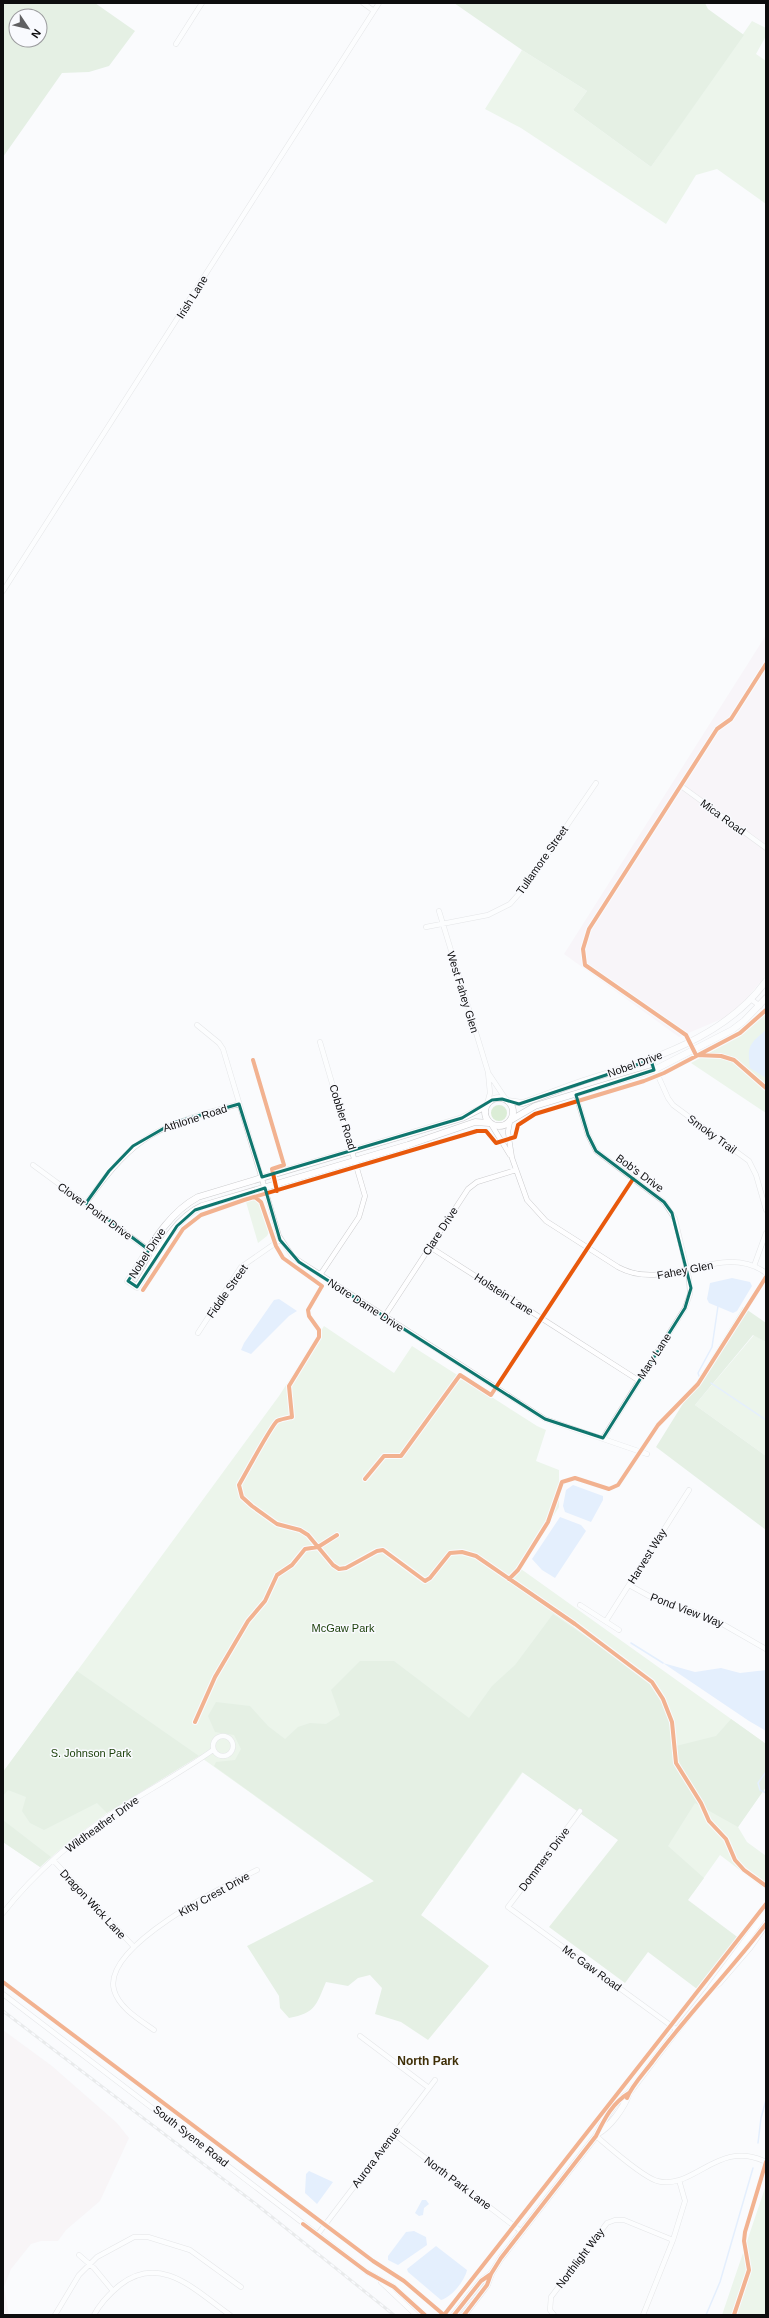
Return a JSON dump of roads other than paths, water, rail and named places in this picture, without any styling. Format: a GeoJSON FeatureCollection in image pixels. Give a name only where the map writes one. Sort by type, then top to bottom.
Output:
{"type":"FeatureCollection","features":[{"type":"Feature","properties":{"kind":"street"},"geometry":{"type":"LineString","coordinates":[[176,44],[202,3]]}},
{"type":"Feature","properties":{"kind":"street"},"geometry":{"type":"LineString","coordinates":[[363,3],[374,11]]}},
{"type":"Feature","properties":{"kind":"street","name":"Irish Lane"},"geometry":{"type":"LineString","coordinates":[[3,591],[379,3]]}},
{"type":"Feature","properties":{"kind":"street","name":"Tullamore Street"},"geometry":{"type":"LineString","coordinates":[[426,927],[488,915],[510,904],[525,887],[596,783]]}},
{"type":"Feature","properties":{"kind":"street","name":"Mica Road"},"geometry":{"type":"LineString","coordinates":[[681,786],[766,848]]}},
{"type":"Feature","properties":{"kind":"street","name":"West Fahey Glen"},"geometry":{"type":"LineString","coordinates":[[439,911],[488,1072]]}},
{"type":"Feature","properties":{"kind":"street","name":"Nobel Drive"},"geometry":{"type":"LineString","coordinates":[[766,981],[752,1000],[726,1022],[650,1060],[523,1102],[507,1101],[497,1098],[462,1118],[198,1197],[179,1210],[128,1281],[137,1287],[176,1226],[202,1206],[408,1145],[475,1122],[503,1126],[535,1106],[576,1095],[654,1070],[726,1033],[744,1021],[766,998]]}},
{"type":"Feature","properties":{"kind":"street"},"geometry":{"type":"LineString","coordinates":[[752,1000],[760,1006]]}},
{"type":"Feature","properties":{"kind":"street","name":"Notre Dame Drive"},"geometry":{"type":"LineString","coordinates":[[197,1025],[219,1043],[222,1050],[280,1240],[293,1256],[384,1317],[545,1419],[647,1454]]}},
{"type":"Feature","properties":{"kind":"street","name":"Cobbler Road"},"geometry":{"type":"LineString","coordinates":[[320,1042],[365,1192],[362,1211],[320,1275]]}},
{"type":"Feature","properties":{"kind":"street","name":"Smoky Trail"},"geometry":{"type":"LineString","coordinates":[[650,1060],[673,1106],[749,1161],[756,1175],[766,1210]]}},
{"type":"Feature","properties":{"kind":"street","name":"Fahey Glen"},"geometry":{"type":"LineString","coordinates":[[488,1072],[512,1108],[508,1132],[512,1158],[527,1200],[546,1221],[627,1273],[650,1276],[717,1263],[736,1263],[754,1266],[766,1273]]}},
{"type":"Feature","properties":{"kind":"street","name":"Fahey Glen"},"geometry":{"type":"LineString","coordinates":[[488,1072],[490,1093],[485,1113],[490,1124],[512,1158]]}},
{"type":"Feature","properties":{"kind":"street","name":"Bob's Drive"},"geometry":{"type":"LineString","coordinates":[[576,1095],[588,1135],[596,1151],[668,1207],[675,1219],[687,1269]]}},
{"type":"Feature","properties":{"kind":"street","name":"Athlone Road"},"geometry":{"type":"LineString","coordinates":[[86,1203],[113,1166],[133,1146],[146,1136],[184,1119],[239,1104]]}},
{"type":"Feature","properties":{"kind":"street"},"geometry":{"type":"LineString","coordinates":[[405,1135],[408,1145]]}},
{"type":"Feature","properties":{"kind":"street","name":"Clover Point Drive"},"geometry":{"type":"LineString","coordinates":[[33,1165],[157,1256]]}},
{"type":"Feature","properties":{"kind":"street","name":"Clare Drive"},"geometry":{"type":"LineString","coordinates":[[384,1317],[462,1195],[472,1185],[516,1170]]}},
{"type":"Feature","properties":{"kind":"street"},"geometry":{"type":"LineString","coordinates":[[198,1197],[202,1206]]}},
{"type":"Feature","properties":{"kind":"street"},"geometry":{"type":"LineString","coordinates":[[754,1266],[766,1233]]}},
{"type":"Feature","properties":{"kind":"street","name":"Fiddle Street"},"geometry":{"type":"LineString","coordinates":[[198,1333],[241,1267],[280,1240]]}},
{"type":"Feature","properties":{"kind":"street","name":"Holstein Lane"},"geometry":{"type":"LineString","coordinates":[[430,1247],[638,1380]]}},
{"type":"Feature","properties":{"kind":"street","name":"Mary Lane"},"geometry":{"type":"LineString","coordinates":[[603,1438],[638,1380],[685,1308],[690,1288],[687,1269]]}},
{"type":"Feature","properties":{"kind":"street","name":"Harvest Way"},"geometry":{"type":"LineString","coordinates":[[606,1621],[689,1490]]}},
{"type":"Feature","properties":{"kind":"street","name":"Pond View Way"},"geometry":{"type":"LineString","coordinates":[[629,1585],[649,1596],[712,1618],[766,1649]]}},
{"type":"Feature","properties":{"kind":"street"},"geometry":{"type":"LineString","coordinates":[[580,1605],[619,1630]]}},
{"type":"Feature","properties":{"kind":"street","name":"Wildheather Drive"},"geometry":{"type":"LineString","coordinates":[[218,1737],[228,1737],[232,1743],[232,1750],[228,1755],[221,1756],[213,1750],[212,1744],[218,1737]]}},
{"type":"Feature","properties":{"kind":"street","name":"Wildheather Drive"},"geometry":{"type":"LineString","coordinates":[[3,1912],[53,1860],[108,1817],[213,1750]]}},
{"type":"Feature","properties":{"kind":"street","name":"Dommers Drive"},"geometry":{"type":"LineString","coordinates":[[508,1907],[580,1811]]}},
{"type":"Feature","properties":{"kind":"street","name":"Dragon Wick Lane"},"geometry":{"type":"LineString","coordinates":[[53,1860],[134,1947]]}},
{"type":"Feature","properties":{"kind":"street","name":"Kitty Crest Drive"},"geometry":{"type":"LineString","coordinates":[[154,2030],[117,2000],[113,1989],[113,1979],[116,1967],[134,1947],[183,1910],[228,1884],[257,1870]]}},
{"type":"Feature","properties":{"kind":"street","name":"Mc Gaw Road"},"geometry":{"type":"LineString","coordinates":[[508,1907],[677,2030]]}},
{"type":"Feature","properties":{"kind":"street"},"geometry":{"type":"LineString","coordinates":[[710,1990],[714,1980],[766,1913]]}},
{"type":"Feature","properties":{"kind":"street"},"geometry":{"type":"LineString","coordinates":[[464,2315],[486,2285],[491,2274],[522,2232],[596,2135],[604,2131],[626,2102],[629,2093],[677,2030],[710,1990],[750,1947],[766,1924]]}},
{"type":"Feature","properties":{"kind":"street","name":"South Syene Road"},"geometry":{"type":"LineString","coordinates":[[3,1994],[379,2279],[416,2315]]}},
{"type":"Feature","properties":{"kind":"street"},"geometry":{"type":"LineString","coordinates":[[360,2036],[429,2088]]}},
{"type":"Feature","properties":{"kind":"street","name":"Aurora Avenue"},"geometry":{"type":"LineString","coordinates":[[318,2234],[435,2080]]}},
{"type":"Feature","properties":{"kind":"street","name":"North Park Lane"},"geometry":{"type":"LineString","coordinates":[[394,2134],[522,2232]]}},
{"type":"Feature","properties":{"kind":"street"},"geometry":{"type":"LineString","coordinates":[[596,2135],[651,2178],[663,2182],[679,2180],[721,2159],[735,2155],[754,2156],[766,2162]]}},
{"type":"Feature","properties":{"kind":"street"},"geometry":{"type":"LineString","coordinates":[[643,2315],[673,2240],[685,2201],[679,2180]]}},
{"type":"Feature","properties":{"kind":"street","name":"Northlight Way"},"geometry":{"type":"LineString","coordinates":[[554,2315],[550,2310],[551,2297],[607,2223],[615,2220],[624,2220],[673,2240]]}},
{"type":"Feature","properties":{"kind":"street"},"geometry":{"type":"LineString","coordinates":[[55,2315],[71,2285],[97,2257],[134,2237],[148,2237],[190,2250],[241,2287]]}},
{"type":"Feature","properties":{"kind":"street"},"geometry":{"type":"LineString","coordinates":[[79,2255],[90,2264],[113,2291]]}},
{"type":"Feature","properties":{"kind":"street"},"geometry":{"type":"LineString","coordinates":[[94,2315],[104,2299],[134,2276],[162,2273],[181,2280],[230,2315]]}},
{"type":"Feature","properties":{"kind":"street"},"geometry":{"type":"LineString","coordinates":[[454,2315],[481,2281],[491,2274]]}},
{"type":"Feature","properties":{"kind":"street","name":"South Syene Road"},"geometry":{"type":"LineString","coordinates":[[379,2279],[394,2287],[425,2315]]}},
{"type":"Feature","properties":{"kind":"water"},"geometry":{"type":"Polygon","coordinates":[[[766,1030],[766,1078],[750,1068],[749,1050],[753,1042],[766,1030]]]}},
{"type":"Feature","properties":{"kind":"water"},"geometry":{"type":"Polygon","coordinates":[[[732,1278],[750,1282],[752,1286],[737,1311],[733,1313],[709,1303],[707,1299],[710,1283],[732,1278]]]}},
{"type":"Feature","properties":{"kind":"water"},"geometry":{"type":"Polygon","coordinates":[[[279,1299],[297,1311],[289,1316],[251,1354],[241,1350],[244,1343],[274,1300],[279,1299]]]}},
{"type":"Feature","properties":{"kind":"water"},"geometry":{"type":"Polygon","coordinates":[[[573,1485],[603,1496],[603,1500],[591,1522],[565,1512],[563,1506],[566,1490],[573,1485]]]}},
{"type":"Feature","properties":{"kind":"water"},"geometry":{"type":"Polygon","coordinates":[[[560,1517],[581,1525],[586,1531],[555,1578],[542,1570],[532,1559],[560,1517]]]}},
{"type":"Feature","properties":{"kind":"water"},"geometry":{"type":"Polygon","coordinates":[[[663,1663],[695,1672],[721,1668],[740,1673],[766,1670],[766,1731],[749,1721],[663,1663]]]}},
{"type":"Feature","properties":{"kind":"water"},"geometry":{"type":"Polygon","coordinates":[[[309,2171],[333,2182],[317,2204],[305,2193],[306,2174],[309,2171]]]}},
{"type":"Feature","properties":{"kind":"water"},"geometry":{"type":"Polygon","coordinates":[[[422,2200],[426,2200],[429,2204],[424,2208],[423,2215],[419,2216],[415,2213],[422,2200]]]}},
{"type":"Feature","properties":{"kind":"water"},"geometry":{"type":"Polygon","coordinates":[[[414,2231],[426,2237],[427,2245],[398,2265],[388,2260],[388,2256],[406,2232],[414,2231]]]}},
{"type":"Feature","properties":{"kind":"water"},"geometry":{"type":"Polygon","coordinates":[[[436,2246],[467,2270],[464,2278],[457,2288],[441,2300],[408,2272],[407,2269],[436,2246]]]}},
{"type":"Feature","properties":{"kind":"waterway"},"geometry":{"type":"LineString","coordinates":[[699,1376],[698,1373],[712,1347],[718,1306]]}},
{"type":"Feature","properties":{"kind":"waterway"},"geometry":{"type":"LineString","coordinates":[[711,1383],[766,1420]]}},
{"type":"Feature","properties":{"kind":"waterway"},"geometry":{"type":"LineString","coordinates":[[631,1643],[663,1663]]}},
{"type":"Feature","properties":{"kind":"waterway"},"geometry":{"type":"LineString","coordinates":[[766,1772],[758,1783],[760,1790],[766,1793]]}},
{"type":"Feature","properties":{"kind":"waterway"},"geometry":{"type":"LineString","coordinates":[[758,2143],[761,2118],[766,2100]]}},
{"type":"Feature","properties":{"kind":"waterway"},"geometry":{"type":"LineString","coordinates":[[706,2315],[720,2282],[753,2168]]}},
{"type":"Feature","properties":{"kind":"railway"},"geometry":{"type":"LineString","coordinates":[[3,2011],[257,2205],[394,2315]]}},
{"type":"Feature","properties":{"kind":"district","name":"North Park"},"geometry":{"type":"Point","coordinates":[428,2061]}},
{"type":"Feature","properties":{"kind":"park label","name":"McGaw Park"},"geometry":{"type":"Point","coordinates":[343,1628]}},
{"type":"Feature","properties":{"kind":"park label","name":"S. Johnson Park"},"geometry":{"type":"Point","coordinates":[91,1753]}}]}
